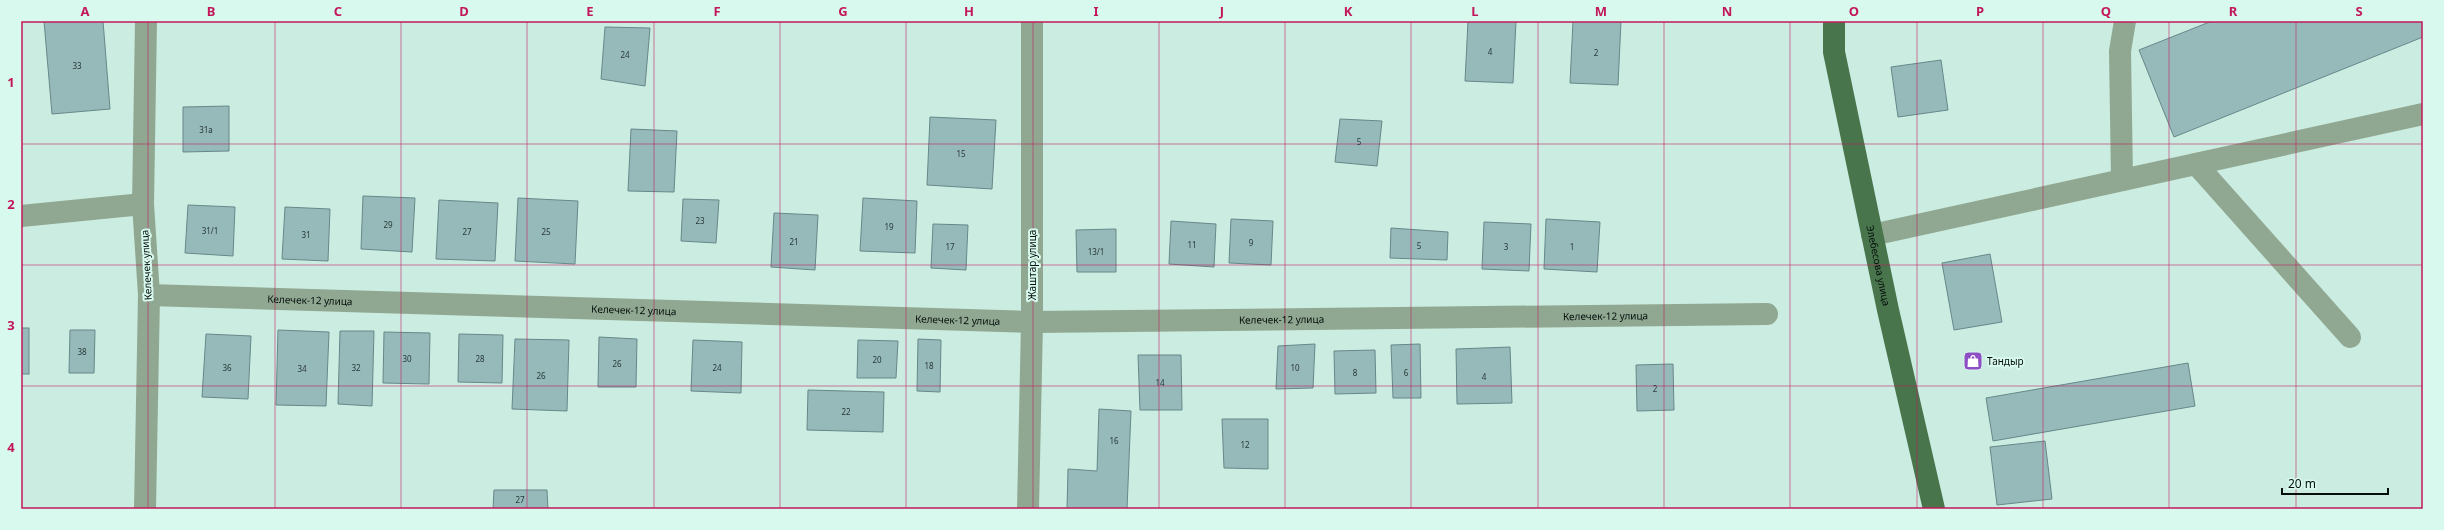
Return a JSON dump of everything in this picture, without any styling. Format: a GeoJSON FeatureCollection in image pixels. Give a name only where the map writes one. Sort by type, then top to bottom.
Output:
{"type":"FeatureCollection","features":[{"type":"Feature","properties":{"kind":"main road","name":"Элебесова улица"},"geometry":{"type":"LineString","coordinates":[[1834,21],[1834,52],[1872,235],[1934,509]]}},
{"type":"Feature","properties":{"kind":"street","name":"Келечек улица"},"geometry":{"type":"LineString","coordinates":[[145,509],[149,295],[143,204],[146,21]]}},
{"type":"Feature","properties":{"kind":"street","name":"Жаштар улица"},"geometry":{"type":"LineString","coordinates":[[1028,509],[1032,322],[1032,21]]}},
{"type":"Feature","properties":{"kind":"street"},"geometry":{"type":"LineString","coordinates":[[2122,180],[2120,51],[2125,21]]}},
{"type":"Feature","properties":{"kind":"street"},"geometry":{"type":"LineString","coordinates":[[1872,235],[2423,114]]}},
{"type":"Feature","properties":{"kind":"street"},"geometry":{"type":"LineString","coordinates":[[2196,164],[2350,337]]}},
{"type":"Feature","properties":{"kind":"street"},"geometry":{"type":"LineString","coordinates":[[21,216],[143,204]]}},
{"type":"Feature","properties":{"kind":"street","name":"Келечек-12 улица"},"geometry":{"type":"LineString","coordinates":[[149,295],[1032,322],[1767,314]]}},
{"type":"Feature","properties":{"kind":"building"},"geometry":{"type":"Polygon","coordinates":[[[44,21],[103,21],[110,109],[52,114],[44,21]]]}},
{"type":"Feature","properties":{"kind":"building"},"geometry":{"type":"Polygon","coordinates":[[[1468,21],[1516,21],[1513,83],[1465,81],[1468,21]]]}},
{"type":"Feature","properties":{"kind":"building"},"geometry":{"type":"Polygon","coordinates":[[[1573,21],[1621,21],[1618,85],[1570,83],[1573,21]]]}},
{"type":"Feature","properties":{"kind":"building"},"geometry":{"type":"Polygon","coordinates":[[[2212,21],[2423,21],[2423,37],[2174,137],[2139,50],[2212,21]]]}},
{"type":"Feature","properties":{"kind":"building"},"geometry":{"type":"Polygon","coordinates":[[[605,27],[650,28],[645,86],[601,79],[605,27]]]}},
{"type":"Feature","properties":{"kind":"building"},"geometry":{"type":"Polygon","coordinates":[[[1941,60],[1948,110],[1898,117],[1891,67],[1941,60]]]}},
{"type":"Feature","properties":{"kind":"building"},"geometry":{"type":"Polygon","coordinates":[[[229,106],[229,151],[183,152],[183,107],[229,106]]]}},
{"type":"Feature","properties":{"kind":"building"},"geometry":{"type":"Polygon","coordinates":[[[930,117],[996,120],[992,189],[927,185],[930,117]]]}},
{"type":"Feature","properties":{"kind":"building"},"geometry":{"type":"Polygon","coordinates":[[[1340,119],[1382,121],[1377,166],[1335,162],[1340,119]]]}},
{"type":"Feature","properties":{"kind":"building"},"geometry":{"type":"Polygon","coordinates":[[[631,129],[677,131],[674,192],[628,191],[631,129]]]}},
{"type":"Feature","properties":{"kind":"building"},"geometry":{"type":"Polygon","coordinates":[[[363,196],[415,198],[412,252],[361,249],[363,196]]]}},
{"type":"Feature","properties":{"kind":"building"},"geometry":{"type":"Polygon","coordinates":[[[518,198],[578,201],[575,264],[515,261],[518,198]]]}},
{"type":"Feature","properties":{"kind":"building"},"geometry":{"type":"Polygon","coordinates":[[[863,198],[917,201],[915,253],[860,251],[863,198]]]}},
{"type":"Feature","properties":{"kind":"building"},"geometry":{"type":"Polygon","coordinates":[[[683,199],[719,200],[716,243],[681,241],[683,199]]]}},
{"type":"Feature","properties":{"kind":"building"},"geometry":{"type":"Polygon","coordinates":[[[439,200],[498,203],[495,261],[436,259],[439,200]]]}},
{"type":"Feature","properties":{"kind":"building"},"geometry":{"type":"Polygon","coordinates":[[[188,205],[235,207],[233,256],[185,253],[188,205]]]}},
{"type":"Feature","properties":{"kind":"building"},"geometry":{"type":"Polygon","coordinates":[[[285,207],[330,209],[328,261],[282,259],[285,207]]]}},
{"type":"Feature","properties":{"kind":"building"},"geometry":{"type":"Polygon","coordinates":[[[774,213],[818,215],[815,270],[771,267],[774,213]]]}},
{"type":"Feature","properties":{"kind":"building"},"geometry":{"type":"Polygon","coordinates":[[[1231,219],[1273,221],[1271,265],[1229,263],[1231,219]]]}},
{"type":"Feature","properties":{"kind":"building"},"geometry":{"type":"Polygon","coordinates":[[[1546,219],[1600,222],[1597,272],[1544,269],[1546,219]]]}},
{"type":"Feature","properties":{"kind":"building"},"geometry":{"type":"Polygon","coordinates":[[[1171,221],[1216,224],[1214,267],[1169,264],[1171,221]]]}},
{"type":"Feature","properties":{"kind":"building"},"geometry":{"type":"Polygon","coordinates":[[[1484,222],[1531,224],[1529,271],[1482,269],[1484,222]]]}},
{"type":"Feature","properties":{"kind":"building"},"geometry":{"type":"Polygon","coordinates":[[[933,224],[968,225],[966,270],[931,268],[933,224]]]}},
{"type":"Feature","properties":{"kind":"building"},"geometry":{"type":"Polygon","coordinates":[[[1391,228],[1448,232],[1447,260],[1390,258],[1391,228]]]}},
{"type":"Feature","properties":{"kind":"building"},"geometry":{"type":"Polygon","coordinates":[[[1116,229],[1116,272],[1077,272],[1076,230],[1116,229]]]}},
{"type":"Feature","properties":{"kind":"building"},"geometry":{"type":"Polygon","coordinates":[[[1990,254],[2002,322],[1954,330],[1942,263],[1990,254]]]}},
{"type":"Feature","properties":{"kind":"building"},"geometry":{"type":"Polygon","coordinates":[[[21,328],[29,328],[29,374],[21,374],[21,328]]]}},
{"type":"Feature","properties":{"kind":"building"},"geometry":{"type":"Polygon","coordinates":[[[70,330],[95,330],[94,373],[69,373],[70,330]]]}},
{"type":"Feature","properties":{"kind":"building"},"geometry":{"type":"Polygon","coordinates":[[[278,330],[329,332],[326,406],[276,405],[278,330]]]}},
{"type":"Feature","properties":{"kind":"building"},"geometry":{"type":"Polygon","coordinates":[[[340,331],[374,331],[372,406],[338,404],[340,331]]]}},
{"type":"Feature","properties":{"kind":"building"},"geometry":{"type":"Polygon","coordinates":[[[384,332],[430,333],[429,384],[383,383],[384,332]]]}},
{"type":"Feature","properties":{"kind":"building"},"geometry":{"type":"Polygon","coordinates":[[[206,334],[251,336],[248,399],[202,397],[206,334]]]}},
{"type":"Feature","properties":{"kind":"building"},"geometry":{"type":"Polygon","coordinates":[[[459,334],[503,335],[502,383],[458,382],[459,334]]]}},
{"type":"Feature","properties":{"kind":"building"},"geometry":{"type":"Polygon","coordinates":[[[599,337],[637,339],[636,387],[598,387],[599,337]]]}},
{"type":"Feature","properties":{"kind":"building"},"geometry":{"type":"Polygon","coordinates":[[[515,339],[569,340],[567,411],[512,409],[515,339]]]}},
{"type":"Feature","properties":{"kind":"building"},"geometry":{"type":"Polygon","coordinates":[[[918,339],[941,340],[940,392],[917,391],[918,339]]]}},
{"type":"Feature","properties":{"kind":"building"},"geometry":{"type":"Polygon","coordinates":[[[693,340],[742,342],[741,393],[691,391],[693,340]]]}},
{"type":"Feature","properties":{"kind":"building"},"geometry":{"type":"Polygon","coordinates":[[[858,340],[898,341],[896,378],[857,378],[858,340]]]}},
{"type":"Feature","properties":{"kind":"building"},"geometry":{"type":"Polygon","coordinates":[[[1315,344],[1313,388],[1276,389],[1278,346],[1315,344]]]}},
{"type":"Feature","properties":{"kind":"building"},"geometry":{"type":"Polygon","coordinates":[[[1420,344],[1421,398],[1393,398],[1391,345],[1420,344]]]}},
{"type":"Feature","properties":{"kind":"building"},"geometry":{"type":"Polygon","coordinates":[[[1510,347],[1512,403],[1457,404],[1456,349],[1510,347]]]}},
{"type":"Feature","properties":{"kind":"building"},"geometry":{"type":"Polygon","coordinates":[[[1375,350],[1376,393],[1335,394],[1334,351],[1375,350]]]}},
{"type":"Feature","properties":{"kind":"building"},"geometry":{"type":"Polygon","coordinates":[[[1138,355],[1181,355],[1182,410],[1140,410],[1138,355]]]}},
{"type":"Feature","properties":{"kind":"building"},"geometry":{"type":"Polygon","coordinates":[[[2188,363],[2195,406],[1993,441],[1986,398],[2188,363]]]}},
{"type":"Feature","properties":{"kind":"building"},"geometry":{"type":"Polygon","coordinates":[[[1673,364],[1674,410],[1637,411],[1636,365],[1673,364]]]}},
{"type":"Feature","properties":{"kind":"building"},"geometry":{"type":"Polygon","coordinates":[[[808,390],[884,392],[883,432],[807,430],[808,390]]]}},
{"type":"Feature","properties":{"kind":"building"},"geometry":{"type":"Polygon","coordinates":[[[1099,409],[1131,411],[1127,509],[1067,509],[1068,469],[1097,471],[1099,409]]]}},
{"type":"Feature","properties":{"kind":"building"},"geometry":{"type":"Polygon","coordinates":[[[1222,419],[1268,419],[1268,469],[1224,468],[1222,419]]]}},
{"type":"Feature","properties":{"kind":"building"},"geometry":{"type":"Polygon","coordinates":[[[2045,441],[2052,499],[1997,505],[1990,447],[2045,441]]]}},
{"type":"Feature","properties":{"kind":"building"},"geometry":{"type":"Polygon","coordinates":[[[494,490],[547,490],[548,509],[493,509],[494,490]]]}},
{"type":"Feature","properties":{"kind":"place","name":"Тандыр"},"geometry":{"type":"Point","coordinates":[1973,361]}}]}
